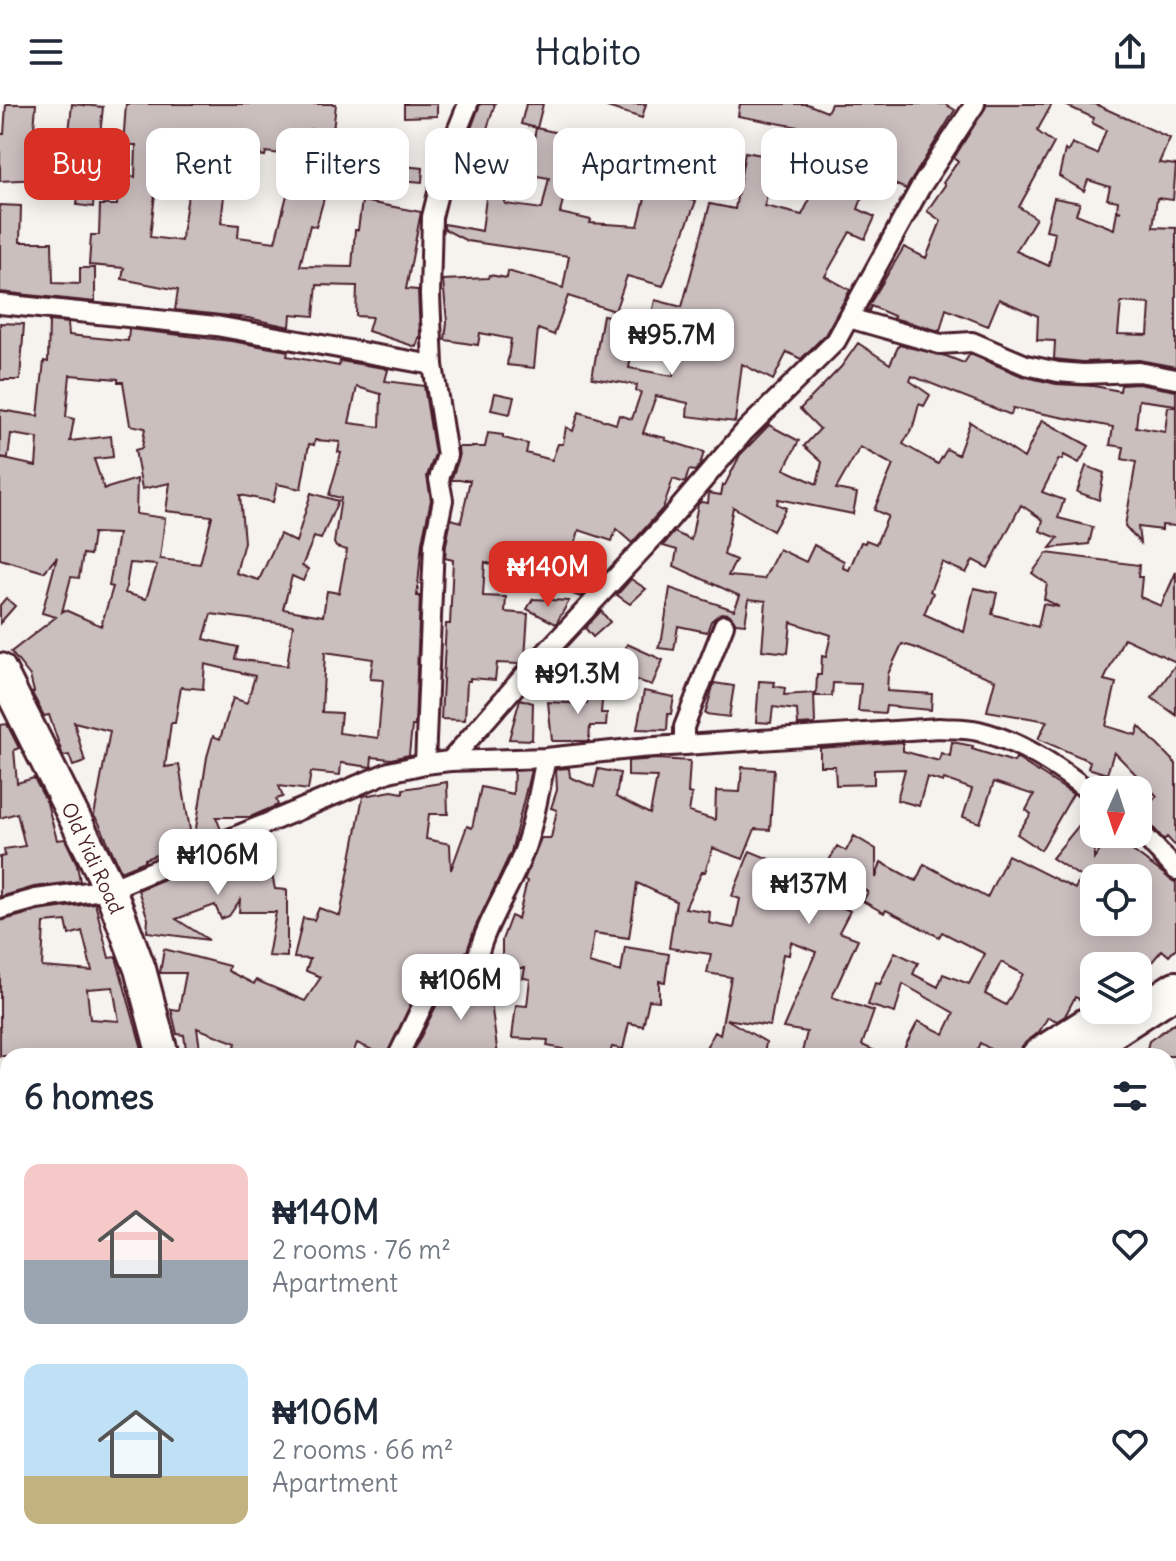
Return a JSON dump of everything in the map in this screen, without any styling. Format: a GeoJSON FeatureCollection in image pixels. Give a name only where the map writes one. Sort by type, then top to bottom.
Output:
{"type":"FeatureCollection","features":[{"type":"Feature","properties":{"kind":"highway"},"geometry":{"type":"LineString","coordinates":[[1152,986],[1176,971]]}},
{"type":"Feature","properties":{"kind":"highway"},"geometry":{"type":"LineString","coordinates":[[1085,1048],[1176,989]]}},
{"type":"Feature","properties":{"kind":"highway"},"geometry":{"type":"LineString","coordinates":[[1052,1048],[1090,1024]]}},
{"type":"Feature","properties":{"kind":"main road","name":"Old Yidi Road"},"geometry":{"type":"LineString","coordinates":[[0,669],[110,889],[140,969],[161,1048]]}},
{"type":"Feature","properties":{"kind":"street"},"geometry":{"type":"LineString","coordinates":[[425,764],[434,544],[443,500],[439,479],[447,455],[433,365],[430,295],[432,217],[448,153],[468,104]]}},
{"type":"Feature","properties":{"kind":"street"},"geometry":{"type":"LineString","coordinates":[[450,761],[524,676],[663,527],[745,431],[836,341],[920,188],[975,104]]}},
{"type":"Feature","properties":{"kind":"street"},"geometry":{"type":"LineString","coordinates":[[0,304],[216,326],[433,365]]}},
{"type":"Feature","properties":{"kind":"street"},"geometry":{"type":"LineString","coordinates":[[849,318],[940,344],[972,342],[1026,365],[1058,372],[1139,372],[1176,379]]}},
{"type":"Feature","properties":{"kind":"street"},"geometry":{"type":"LineString","coordinates":[[684,745],[684,727],[724,625]]}},
{"type":"Feature","properties":{"kind":"street"},"geometry":{"type":"LineString","coordinates":[[0,909],[36,899],[110,889],[389,772],[450,761],[546,758],[928,728],[977,731],[1027,750],[1080,784]]}},
{"type":"Feature","properties":{"kind":"street"},"geometry":{"type":"LineString","coordinates":[[402,1048],[436,978],[448,969],[459,969],[477,959],[484,931],[523,855],[546,758]]}},
{"type":"Feature","properties":{"kind":"street"},"geometry":{"type":"LineString","coordinates":[[1152,844],[1176,870]]}},
{"type":"Feature","properties":{"kind":"building"},"geometry":{"type":"Polygon","coordinates":[[[6,104],[36,104],[34,128],[24,128],[24,180],[0,181],[0,134],[4,134],[6,104]]]}},
{"type":"Feature","properties":{"kind":"building"},"geometry":{"type":"Polygon","coordinates":[[[72,104],[103,107],[101,128],[69,128],[72,104]]]}},
{"type":"Feature","properties":{"kind":"building"},"geometry":{"type":"Polygon","coordinates":[[[126,104],[336,104],[333,128],[276,128],[276,153],[266,152],[265,156],[260,155],[260,128],[146,128],[146,200],[154,200],[150,237],[181,241],[187,200],[224,200],[221,223],[239,225],[238,237],[275,242],[286,200],[323,200],[316,227],[310,225],[300,266],[352,267],[355,230],[358,230],[362,201],[421,212],[406,289],[418,290],[420,335],[416,347],[368,331],[372,317],[356,316],[357,286],[317,285],[314,316],[291,314],[290,327],[248,318],[175,310],[178,290],[122,279],[124,268],[89,265],[91,235],[99,235],[100,205],[117,205],[118,200],[130,200],[130,176],[135,177],[136,145],[130,145],[130,128],[124,128],[126,104]]]}},
{"type":"Feature","properties":{"kind":"building"},"geometry":{"type":"Polygon","coordinates":[[[404,104],[437,104],[437,116],[404,117],[404,104]]]}},
{"type":"Feature","properties":{"kind":"building"},"geometry":{"type":"Polygon","coordinates":[[[480,104],[495,104],[487,128],[471,128],[480,104]]]}},
{"type":"Feature","properties":{"kind":"building"},"geometry":{"type":"Polygon","coordinates":[[[526,104],[543,104],[537,128],[521,124],[526,104]]]}},
{"type":"Feature","properties":{"kind":"building"},"geometry":{"type":"Polygon","coordinates":[[[607,104],[646,104],[642,118],[607,107],[607,104]]]}},
{"type":"Feature","properties":{"kind":"building"},"geometry":{"type":"Polygon","coordinates":[[[740,104],[807,104],[827,112],[831,104],[945,104],[955,110],[906,189],[897,185],[897,128],[799,128],[738,116],[740,104]]]}},
{"type":"Feature","properties":{"kind":"building"},"geometry":{"type":"Polygon","coordinates":[[[987,104],[1052,104],[1037,131],[1054,143],[1019,207],[1036,218],[1016,251],[1049,266],[1055,232],[1046,230],[1054,198],[1080,203],[1076,214],[1114,229],[1117,211],[1121,212],[1117,210],[1118,201],[1107,199],[1110,187],[1088,180],[1084,191],[1059,176],[1065,150],[1068,152],[1072,143],[1097,154],[1106,130],[1092,123],[1094,118],[1063,104],[1095,104],[1170,138],[1159,163],[1176,165],[1173,200],[1157,198],[1153,227],[1176,228],[1176,367],[1139,360],[1083,362],[1054,359],[1055,341],[1037,340],[1038,316],[999,299],[988,326],[946,309],[940,331],[893,318],[871,306],[869,311],[866,310],[904,247],[926,258],[941,221],[927,211],[958,161],[954,158],[987,104]],[[1121,302],[1118,334],[1148,335],[1150,304],[1121,302]]]}},
{"type":"Feature","properties":{"kind":"building"},"geometry":{"type":"Polygon","coordinates":[[[537,128],[553,132],[553,200],[563,200],[560,213],[591,220],[590,223],[638,226],[644,200],[696,201],[663,286],[627,276],[615,311],[568,296],[554,335],[538,329],[534,368],[507,365],[511,339],[480,333],[478,345],[445,340],[447,322],[443,280],[488,278],[489,275],[507,278],[508,271],[563,288],[569,256],[467,241],[444,229],[444,224],[482,231],[486,200],[505,200],[505,204],[542,209],[549,178],[537,176],[537,128]]]}},
{"type":"Feature","properties":{"kind":"building"},"geometry":{"type":"Polygon","coordinates":[[[745,152],[761,155],[761,200],[766,200],[765,206],[802,215],[809,200],[861,200],[858,209],[875,217],[865,239],[850,232],[825,276],[850,290],[825,335],[801,359],[787,352],[773,380],[742,364],[735,422],[687,416],[688,403],[656,396],[643,433],[704,452],[700,465],[695,471],[689,470],[685,483],[673,479],[663,508],[632,543],[616,529],[612,541],[579,530],[570,562],[551,550],[547,554],[584,594],[581,597],[485,562],[483,596],[506,597],[505,612],[528,614],[525,658],[518,664],[497,663],[495,680],[470,678],[467,681],[465,720],[441,719],[453,560],[445,558],[446,545],[451,519],[461,522],[470,480],[451,480],[459,458],[458,447],[485,447],[488,433],[503,435],[503,438],[528,444],[526,453],[552,460],[558,444],[563,444],[566,427],[573,431],[579,412],[616,424],[619,415],[632,419],[641,392],[636,391],[637,385],[592,378],[603,315],[637,321],[629,368],[673,376],[683,327],[651,318],[655,300],[682,307],[710,204],[735,209],[737,200],[745,200],[745,152]]]}},
{"type":"Feature","properties":{"kind":"building"},"geometry":{"type":"Polygon","coordinates":[[[409,167],[423,168],[422,182],[409,181],[409,167]]]}},
{"type":"Feature","properties":{"kind":"building"},"geometry":{"type":"Polygon","coordinates":[[[78,200],[94,200],[93,207],[77,205],[78,200]]]}},
{"type":"Feature","properties":{"kind":"building"},"geometry":{"type":"Polygon","coordinates":[[[0,205],[21,206],[20,242],[52,242],[53,283],[80,284],[80,268],[95,268],[95,302],[0,292],[0,205]]]}},
{"type":"Feature","properties":{"kind":"building"},"geometry":{"type":"Polygon","coordinates":[[[49,321],[68,323],[69,335],[128,341],[129,329],[231,341],[288,351],[287,356],[339,366],[340,361],[384,368],[388,370],[385,381],[424,386],[435,454],[427,476],[431,500],[422,542],[417,596],[420,596],[415,726],[412,726],[409,755],[391,759],[372,757],[371,767],[341,763],[340,775],[311,772],[308,790],[279,786],[283,797],[276,799],[278,805],[250,817],[216,817],[221,830],[194,841],[213,736],[220,739],[233,698],[247,703],[255,676],[205,664],[203,689],[181,687],[175,723],[171,723],[165,767],[179,765],[192,842],[121,871],[94,816],[110,731],[74,722],[85,762],[73,766],[69,755],[63,756],[49,715],[44,716],[32,693],[30,676],[11,652],[56,617],[42,613],[57,557],[44,572],[0,559],[0,458],[36,466],[38,438],[11,434],[8,458],[0,457],[0,410],[38,416],[44,361],[48,362],[49,321]],[[70,375],[66,417],[74,419],[70,441],[111,436],[113,457],[94,459],[104,489],[137,479],[136,514],[165,518],[160,559],[200,564],[212,516],[166,511],[170,483],[142,489],[135,450],[142,448],[145,428],[130,425],[123,382],[70,375]],[[357,387],[349,423],[380,427],[381,394],[357,387]],[[315,440],[314,445],[309,444],[301,489],[277,484],[273,502],[240,495],[244,542],[236,573],[259,580],[280,534],[296,542],[311,493],[338,501],[321,539],[314,537],[302,566],[308,569],[303,581],[292,576],[283,609],[323,616],[327,591],[339,593],[347,550],[336,547],[334,543],[341,498],[329,495],[341,453],[338,452],[340,442],[315,440]],[[93,533],[90,555],[83,554],[79,578],[71,577],[62,612],[65,610],[101,626],[113,587],[109,586],[118,534],[93,533]],[[130,563],[125,593],[146,599],[157,565],[130,563]],[[211,614],[204,639],[238,647],[235,659],[287,666],[293,625],[211,614]],[[325,652],[322,712],[341,713],[339,733],[378,738],[383,680],[370,679],[373,659],[325,652]]]}},
{"type":"Feature","properties":{"kind":"building"},"geometry":{"type":"Polygon","coordinates":[[[0,323],[24,324],[20,380],[0,380],[0,323]]]}},
{"type":"Feature","properties":{"kind":"building"},"geometry":{"type":"Polygon","coordinates":[[[858,343],[890,364],[899,345],[964,363],[970,354],[1022,376],[1056,384],[1120,391],[1121,385],[1138,384],[1176,391],[1176,405],[1139,400],[1136,427],[1165,432],[1168,407],[1176,407],[1176,526],[1162,525],[1162,530],[1138,527],[1140,543],[1125,526],[1136,462],[1122,459],[1124,447],[1110,445],[1113,427],[1013,408],[1011,415],[912,376],[910,381],[930,395],[924,406],[919,404],[913,427],[903,444],[938,464],[947,449],[958,455],[970,422],[1024,458],[1042,420],[1089,446],[1079,463],[1064,455],[1062,460],[1059,459],[1042,492],[1064,500],[1058,518],[1093,527],[1089,544],[1050,548],[1058,538],[1040,531],[1043,520],[1021,505],[988,568],[973,560],[966,573],[942,562],[924,614],[964,632],[974,588],[997,593],[992,614],[1038,627],[1043,604],[1059,607],[1044,599],[1047,584],[1032,573],[1047,553],[1139,565],[1138,577],[1142,577],[1140,597],[1161,606],[1176,572],[1176,662],[1124,638],[1104,680],[1116,683],[1106,726],[1136,735],[1139,726],[1176,764],[1176,847],[1167,837],[1164,840],[1152,826],[1152,801],[1157,796],[1152,791],[1152,776],[1137,776],[1114,752],[1107,774],[1088,768],[1090,761],[1038,739],[1047,721],[987,711],[995,680],[913,647],[902,644],[888,674],[887,691],[932,694],[931,710],[886,706],[885,713],[858,711],[861,684],[833,683],[832,696],[816,696],[817,675],[821,675],[822,656],[826,657],[831,635],[791,622],[788,653],[762,650],[766,601],[749,599],[745,624],[736,623],[729,614],[721,613],[711,621],[707,632],[678,626],[674,650],[658,648],[670,588],[734,610],[740,596],[674,566],[677,550],[663,546],[674,532],[691,540],[698,504],[708,503],[709,493],[721,495],[723,485],[740,455],[769,425],[799,441],[784,469],[817,484],[822,462],[804,446],[820,429],[800,409],[841,367],[858,343]],[[860,447],[836,489],[857,493],[853,514],[778,499],[777,504],[786,508],[773,531],[733,507],[724,555],[736,560],[728,576],[764,579],[779,549],[806,562],[814,545],[844,561],[843,568],[849,570],[861,542],[865,543],[866,540],[876,544],[888,516],[874,510],[893,465],[860,447]]]}},
{"type":"Feature","properties":{"kind":"building"},"geometry":{"type":"Polygon","coordinates":[[[495,393],[514,397],[510,414],[491,410],[495,393]]]}},
{"type":"Feature","properties":{"kind":"building"},"geometry":{"type":"Polygon","coordinates":[[[1086,466],[1104,473],[1099,500],[1077,492],[1086,466]]]}},
{"type":"Feature","properties":{"kind":"building"},"geometry":{"type":"Polygon","coordinates":[[[631,579],[646,589],[630,604],[617,595],[631,579]]]}},
{"type":"Feature","properties":{"kind":"building"},"geometry":{"type":"Polygon","coordinates":[[[6,598],[15,606],[0,623],[0,605],[6,598]]]}},
{"type":"Feature","properties":{"kind":"building"},"geometry":{"type":"Polygon","coordinates":[[[533,599],[569,601],[556,624],[527,609],[533,599]]]}},
{"type":"Feature","properties":{"kind":"building"},"geometry":{"type":"Polygon","coordinates":[[[601,611],[610,622],[593,637],[585,628],[601,611]]]}},
{"type":"Feature","properties":{"kind":"building"},"geometry":{"type":"Polygon","coordinates":[[[627,644],[663,660],[652,685],[617,674],[627,644]]]}},
{"type":"Feature","properties":{"kind":"building"},"geometry":{"type":"Polygon","coordinates":[[[1176,664],[1176,715],[1152,698],[1176,664]]]}},
{"type":"Feature","properties":{"kind":"building"},"geometry":{"type":"Polygon","coordinates":[[[590,678],[604,679],[601,713],[607,713],[606,726],[590,726],[589,741],[552,741],[548,702],[587,704],[590,678]]]}},
{"type":"Feature","properties":{"kind":"building"},"geometry":{"type":"Polygon","coordinates":[[[759,681],[775,682],[774,686],[785,688],[784,695],[814,693],[815,724],[798,725],[797,710],[773,707],[771,723],[756,722],[759,681]]]}},
{"type":"Feature","properties":{"kind":"building"},"geometry":{"type":"Polygon","coordinates":[[[714,683],[734,686],[729,717],[705,714],[714,683]]]}},
{"type":"Feature","properties":{"kind":"building"},"geometry":{"type":"Polygon","coordinates":[[[644,691],[674,697],[667,730],[637,729],[644,691]]]}},
{"type":"Feature","properties":{"kind":"building"},"geometry":{"type":"Polygon","coordinates":[[[520,699],[533,703],[532,740],[509,739],[520,699]]]}},
{"type":"Feature","properties":{"kind":"building"},"geometry":{"type":"Polygon","coordinates":[[[7,724],[19,748],[14,750],[17,783],[34,778],[47,803],[57,840],[65,839],[77,864],[80,881],[34,887],[0,897],[0,857],[5,856],[4,849],[25,846],[17,813],[0,818],[0,725],[7,724]]]}},
{"type":"Feature","properties":{"kind":"building"},"geometry":{"type":"Polygon","coordinates":[[[903,742],[903,751],[939,761],[941,753],[950,756],[952,742],[973,746],[972,749],[1014,762],[1016,758],[1073,794],[1041,850],[1017,834],[1031,814],[1026,810],[1034,795],[994,782],[980,823],[963,817],[972,789],[944,779],[943,782],[927,777],[919,806],[897,800],[905,769],[874,770],[874,784],[836,785],[835,766],[820,766],[820,748],[903,742]]]}},
{"type":"Feature","properties":{"kind":"building"},"geometry":{"type":"Polygon","coordinates":[[[628,761],[690,761],[688,793],[692,794],[689,812],[715,820],[716,791],[740,792],[742,767],[774,769],[770,830],[755,829],[743,859],[713,848],[705,872],[702,872],[685,908],[710,912],[709,923],[734,928],[740,899],[732,896],[750,851],[815,878],[837,846],[846,851],[854,836],[876,849],[876,878],[881,862],[916,881],[924,864],[987,898],[1008,855],[1075,889],[1080,879],[1080,936],[1152,936],[1152,865],[1176,883],[1176,948],[1169,956],[1162,950],[1152,962],[1152,952],[1080,952],[1080,999],[1075,997],[1065,1016],[1057,1021],[1048,1017],[1039,1032],[1021,1048],[988,1048],[980,1043],[978,1048],[904,1048],[918,1021],[944,1034],[954,1013],[903,984],[895,1013],[868,1005],[875,983],[880,984],[895,952],[918,963],[913,974],[938,987],[943,974],[969,984],[985,954],[942,932],[939,937],[886,910],[884,913],[863,901],[868,892],[847,880],[832,902],[850,911],[839,932],[858,939],[832,997],[874,1011],[862,1045],[869,1048],[803,1048],[807,1032],[783,1028],[816,952],[791,942],[789,955],[783,954],[770,1026],[726,1019],[766,1042],[765,1048],[706,1048],[715,1032],[720,1035],[731,977],[707,973],[711,954],[669,948],[676,901],[637,883],[629,938],[594,933],[589,963],[621,972],[625,947],[669,954],[665,982],[659,981],[659,1001],[649,1000],[643,1026],[629,1023],[623,1048],[558,1048],[547,1046],[548,1040],[512,1038],[516,1005],[527,1006],[530,979],[523,978],[525,968],[502,968],[502,940],[511,916],[518,919],[527,881],[524,880],[541,838],[551,838],[557,810],[551,808],[557,790],[556,769],[569,768],[570,777],[594,787],[598,769],[620,773],[616,797],[650,814],[657,777],[628,776],[628,761]],[[1001,962],[985,994],[1006,1005],[1023,974],[1001,962]]]}},
{"type":"Feature","properties":{"kind":"building"},"geometry":{"type":"Polygon","coordinates":[[[531,770],[511,852],[467,951],[456,957],[441,959],[426,972],[390,1048],[368,1048],[357,1043],[355,1048],[234,1048],[236,1043],[197,1028],[200,1048],[186,1048],[184,1035],[177,1034],[171,1009],[179,1010],[186,973],[160,973],[164,949],[229,966],[228,971],[254,984],[256,980],[305,1001],[321,977],[306,971],[310,959],[294,958],[303,918],[314,920],[319,908],[340,916],[363,796],[392,791],[403,793],[403,789],[447,782],[448,814],[429,814],[426,839],[450,844],[451,870],[467,826],[472,828],[481,787],[513,794],[514,771],[531,770]]]}},
{"type":"Feature","properties":{"kind":"building"},"geometry":{"type":"Polygon","coordinates":[[[1080,824],[1080,848],[1094,848],[1094,859],[1102,848],[1129,848],[1150,864],[1080,864],[1080,876],[1052,858],[1080,824]]]}},
{"type":"Feature","properties":{"kind":"building"},"geometry":{"type":"Polygon","coordinates":[[[267,851],[275,889],[287,890],[287,957],[268,956],[276,912],[239,912],[240,900],[229,916],[221,919],[215,905],[176,919],[209,940],[147,932],[148,919],[138,890],[198,865],[242,853],[243,856],[267,851]]]}},
{"type":"Feature","properties":{"kind":"building"},"geometry":{"type":"Polygon","coordinates":[[[95,903],[109,958],[116,957],[142,1048],[0,1048],[0,921],[38,911],[95,903]],[[66,921],[44,923],[42,967],[92,971],[82,931],[69,935],[66,921]],[[113,987],[87,989],[90,1019],[119,1021],[113,987]]]}},
{"type":"Feature","properties":{"kind":"building"},"geometry":{"type":"Polygon","coordinates":[[[480,971],[487,971],[497,1048],[415,1048],[446,986],[480,971]]]}},
{"type":"Feature","properties":{"kind":"building"},"geometry":{"type":"Polygon","coordinates":[[[1176,1022],[1176,1048],[1147,1048],[1149,1041],[1176,1022]]]}}]}
